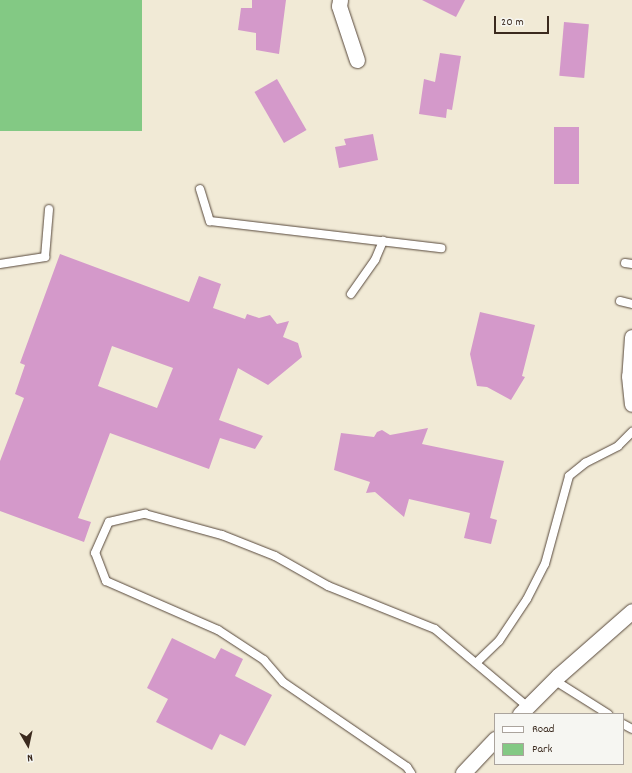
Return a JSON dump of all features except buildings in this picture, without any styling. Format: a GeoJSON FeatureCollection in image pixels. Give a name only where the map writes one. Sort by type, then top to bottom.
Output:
{"type":"FeatureCollection","features":[{"type":"Feature","properties":{"kind":"street"},"geometry":{"type":"LineString","coordinates":[[340,0],[339,6],[357,60]]}},
{"type":"Feature","properties":{"kind":"street"},"geometry":{"type":"LineString","coordinates":[[632,337],[629,376],[632,404]]}},
{"type":"Feature","properties":{"kind":"street"},"geometry":{"type":"LineString","coordinates":[[524,710],[554,680],[632,612]]}},
{"type":"Feature","properties":{"kind":"street"},"geometry":{"type":"LineString","coordinates":[[464,773],[494,740]]}},
{"type":"Feature","properties":{"kind":"lane"},"geometry":{"type":"LineString","coordinates":[[200,189],[210,221],[441,248]]}},
{"type":"Feature","properties":{"kind":"lane"},"geometry":{"type":"LineString","coordinates":[[0,264],[45,257],[49,209]]}},
{"type":"Feature","properties":{"kind":"lane"},"geometry":{"type":"LineString","coordinates":[[351,294],[375,260],[383,241]]}},
{"type":"Feature","properties":{"kind":"lane"},"geometry":{"type":"LineString","coordinates":[[620,301],[632,304]]}},
{"type":"Feature","properties":{"kind":"lane"},"geometry":{"type":"LineString","coordinates":[[476,663],[499,641],[527,599],[545,564],[568,476],[585,463],[618,446],[632,432]]}},
{"type":"Feature","properties":{"kind":"lane"},"geometry":{"type":"LineString","coordinates":[[411,773],[407,767],[283,682],[264,660],[218,630],[106,581],[95,553],[109,522],[145,514],[222,535],[275,556],[328,586],[435,629],[476,663],[524,710]]}},
{"type":"Feature","properties":{"kind":"lane"},"geometry":{"type":"LineString","coordinates":[[554,680],[606,713]]}},
{"type":"Feature","properties":{"kind":"green space"},"geometry":{"type":"Polygon","coordinates":[[[0,0],[142,0],[142,131],[0,131],[0,0]]]}}]}
